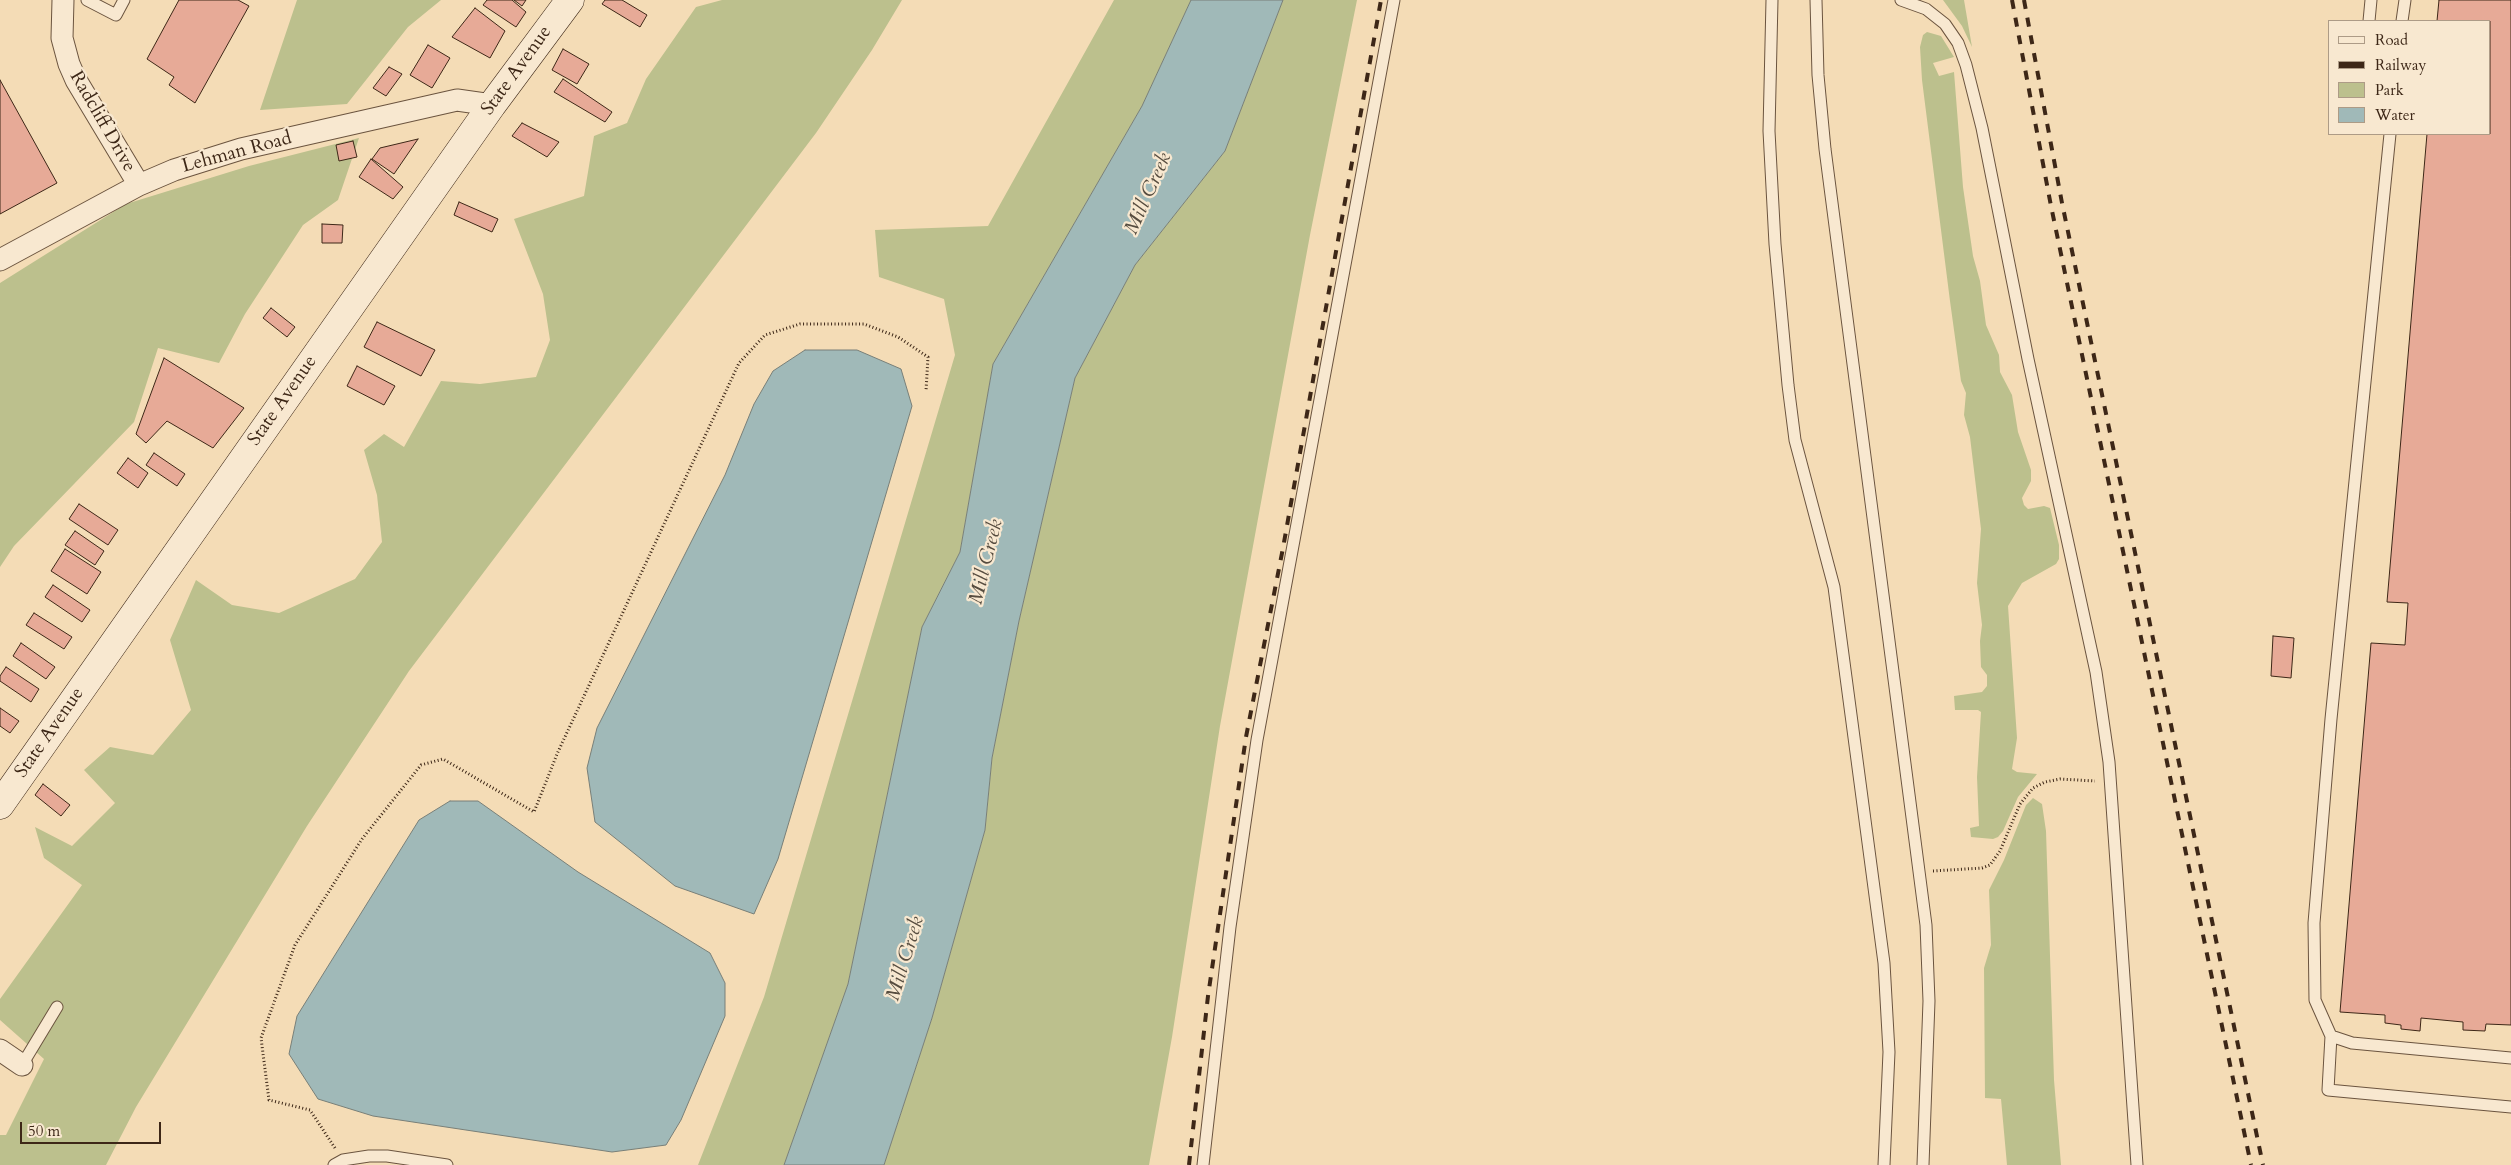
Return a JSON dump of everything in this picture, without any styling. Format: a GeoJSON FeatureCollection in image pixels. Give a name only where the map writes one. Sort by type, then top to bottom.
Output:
{"type":"FeatureCollection","features":[{"type":"Feature","properties":{"kind":"main road","name":"State Avenue"},"geometry":{"type":"LineString","coordinates":[[0,805],[492,105],[570,0]]}},
{"type":"Feature","properties":{"kind":"street","name":"Radcliff Drive"},"geometry":{"type":"LineString","coordinates":[[63,0],[62,38],[69,64],[76,80],[139,185]]}},
{"type":"Feature","properties":{"kind":"street","name":"Lehman Road"},"geometry":{"type":"LineString","coordinates":[[0,260],[139,185],[174,170],[241,149],[457,100],[492,105]]}},
{"type":"Feature","properties":{"kind":"street"},"geometry":{"type":"LineString","coordinates":[[0,1050],[22,1066]]}},
{"type":"Feature","properties":{"kind":"lane"},"geometry":{"type":"LineString","coordinates":[[87,0],[116,15],[124,0]]}},
{"type":"Feature","properties":{"kind":"lane"},"geometry":{"type":"LineString","coordinates":[[1203,1165],[1230,927],[1257,740],[1394,0]]}},
{"type":"Feature","properties":{"kind":"lane"},"geometry":{"type":"LineString","coordinates":[[1772,0],[1769,131],[1786,366],[1795,440],[1834,587],[1884,963],[1888,1052],[1884,1165]]}},
{"type":"Feature","properties":{"kind":"lane"},"geometry":{"type":"LineString","coordinates":[[1816,0],[1818,75],[1822,124],[1926,925],[1929,978],[1923,1165]]}},
{"type":"Feature","properties":{"kind":"lane"},"geometry":{"type":"LineString","coordinates":[[1901,0],[1926,9],[1945,24],[1958,43],[1971,84],[2048,455],[2096,672],[2111,783],[2137,1165]]}},
{"type":"Feature","properties":{"kind":"lane"},"geometry":{"type":"LineString","coordinates":[[2369,20],[2371,0]]}},
{"type":"Feature","properties":{"kind":"lane"},"geometry":{"type":"LineString","coordinates":[[2402,20],[2405,0]]}},
{"type":"Feature","properties":{"kind":"lane"},"geometry":{"type":"LineString","coordinates":[[2390,135],[2331,719],[2314,923],[2315,1000],[2331,1036],[2328,1090],[2511,1107]]}},
{"type":"Feature","properties":{"kind":"lane"},"geometry":{"type":"LineString","coordinates":[[22,1066],[57,1007]]}},
{"type":"Feature","properties":{"kind":"lane"},"geometry":{"type":"LineString","coordinates":[[2331,1036],[2352,1044],[2511,1058]]}},
{"type":"Feature","properties":{"kind":"lane"},"geometry":{"type":"LineString","coordinates":[[339,1162],[387,1156],[447,1165]]}},
{"type":"Feature","properties":{"kind":"path"},"geometry":{"type":"LineString","coordinates":[[339,1162],[310,1110],[269,1100],[261,1038],[295,945],[362,839],[421,765],[443,759],[534,812],[557,754],[739,363],[765,335],[800,324],[864,324],[898,337],[928,357],[926,391]]}},
{"type":"Feature","properties":{"kind":"path"},"geometry":{"type":"LineString","coordinates":[[1919,871],[1982,868],[1990,865],[2000,851],[2020,804],[2028,792],[2039,784],[2060,779],[2111,783]]}},
{"type":"Feature","properties":{"kind":"green space"},"geometry":{"type":"Polygon","coordinates":[[[297,0],[441,0],[408,27],[347,104],[260,110],[297,0]]]}},
{"type":"Feature","properties":{"kind":"green space"},"geometry":{"type":"Polygon","coordinates":[[[722,0],[902,0],[872,50],[816,133],[409,671],[307,826],[136,1107],[106,1165],[0,1165],[0,1135],[6,1135],[44,1059],[0,1020],[0,999],[82,885],[44,858],[35,827],[72,846],[115,803],[84,770],[110,747],[153,755],[191,710],[170,640],[196,580],[232,605],[279,613],[355,579],[382,542],[377,495],[364,450],[384,434],[404,447],[441,381],[480,384],[536,377],[550,340],[543,294],[514,219],[584,196],[594,136],[627,123],[646,79],[696,7],[722,0]]]}},
{"type":"Feature","properties":{"kind":"green space"},"geometry":{"type":"Polygon","coordinates":[[[1114,0],[1191,0],[1142,106],[993,364],[960,552],[922,627],[848,984],[784,1165],[698,1165],[764,997],[955,355],[944,299],[879,277],[875,230],[988,226],[1114,0]]]}},
{"type":"Feature","properties":{"kind":"green space"},"geometry":{"type":"Polygon","coordinates":[[[1283,0],[1357,0],[1310,235],[1220,726],[1172,1037],[1149,1165],[884,1165],[932,1018],[985,830],[992,758],[1019,621],[1075,378],[1135,265],[1225,151],[1283,0]]]}},
{"type":"Feature","properties":{"kind":"green space"},"geometry":{"type":"Polygon","coordinates":[[[1943,0],[1964,0],[1972,47],[1962,26],[1943,0]]]}},
{"type":"Feature","properties":{"kind":"green space"},"geometry":{"type":"Polygon","coordinates":[[[1927,32],[1941,36],[1954,57],[1933,63],[1939,76],[1954,72],[1963,187],[1986,325],[1999,355],[2000,372],[2012,395],[2018,432],[2031,470],[2031,481],[2022,498],[2024,505],[2028,509],[2044,506],[2050,508],[2059,545],[2059,559],[2056,564],[2022,583],[2008,606],[2017,738],[2012,769],[2017,772],[2037,774],[2018,797],[2003,831],[1998,837],[1993,839],[1971,837],[1970,828],[1979,826],[1977,777],[1981,712],[1978,710],[1955,710],[1954,696],[1982,692],[1987,686],[1987,675],[1981,667],[1980,641],[1982,625],[1977,583],[1981,529],[1970,437],[1964,415],[1966,393],[1961,381],[1922,80],[1920,47],[1923,35],[1927,32]]]}},
{"type":"Feature","properties":{"kind":"green space"},"geometry":{"type":"Polygon","coordinates":[[[359,138],[338,200],[303,225],[245,314],[219,363],[158,348],[134,422],[14,546],[0,567],[0,283],[126,204],[249,166],[359,138]]]}},
{"type":"Feature","properties":{"kind":"green space"},"geometry":{"type":"Polygon","coordinates":[[[2033,798],[2042,804],[2046,831],[2054,1080],[2061,1165],[2007,1165],[2001,1099],[1985,1098],[1984,968],[1991,945],[1989,890],[2004,860],[2026,805],[2033,798]]]}},
{"type":"Feature","properties":{"kind":"water","name":"Mill Creek"},"geometry":{"type":"Polygon","coordinates":[[[1191,0],[1283,0],[1225,151],[1135,265],[1075,378],[1019,621],[992,758],[985,830],[932,1018],[884,1165],[784,1165],[848,984],[922,627],[960,552],[993,364],[1142,106],[1191,0]]]}},
{"type":"Feature","properties":{"kind":"water"},"geometry":{"type":"Polygon","coordinates":[[[805,350],[857,350],[901,369],[912,406],[778,859],[754,914],[675,886],[595,822],[587,768],[597,728],[725,475],[754,404],[773,371],[805,350]]]}},
{"type":"Feature","properties":{"kind":"water"},"geometry":{"type":"Polygon","coordinates":[[[450,801],[478,801],[578,872],[710,953],[725,983],[725,1016],[681,1120],[666,1145],[612,1152],[373,1116],[318,1099],[289,1054],[297,1016],[419,820],[450,801]]]}},
{"type":"Feature","properties":{"kind":"building"},"geometry":{"type":"Polygon","coordinates":[[[179,0],[238,0],[249,6],[195,103],[169,85],[174,77],[147,59],[179,0]]]}},
{"type":"Feature","properties":{"kind":"building"},"geometry":{"type":"Polygon","coordinates":[[[487,0],[512,0],[526,12],[516,27],[483,5],[487,0]]]}},
{"type":"Feature","properties":{"kind":"building"},"geometry":{"type":"Polygon","coordinates":[[[514,0],[526,0],[522,6],[514,0]]]}},
{"type":"Feature","properties":{"kind":"building"},"geometry":{"type":"Polygon","coordinates":[[[605,0],[622,0],[647,15],[640,27],[602,4],[605,0]]]}},
{"type":"Feature","properties":{"kind":"building"},"geometry":{"type":"Polygon","coordinates":[[[2439,0],[2511,0],[2511,1025],[2486,1024],[2485,1031],[2463,1030],[2463,1022],[2421,1018],[2420,1031],[2401,1029],[2401,1025],[2385,1023],[2385,1015],[2340,1012],[2371,643],[2405,645],[2408,603],[2387,602],[2427,135],[2491,135],[2491,20],[2437,20],[2439,0]]]}},
{"type":"Feature","properties":{"kind":"building"},"geometry":{"type":"Polygon","coordinates":[[[475,8],[505,31],[490,58],[452,37],[475,8]]]}},
{"type":"Feature","properties":{"kind":"building"},"geometry":{"type":"Polygon","coordinates":[[[428,45],[450,58],[432,88],[410,75],[428,45]]]}},
{"type":"Feature","properties":{"kind":"building"},"geometry":{"type":"Polygon","coordinates":[[[563,49],[589,64],[577,84],[552,70],[563,49]]]}},
{"type":"Feature","properties":{"kind":"building"},"geometry":{"type":"Polygon","coordinates":[[[389,67],[402,74],[386,96],[373,88],[389,67]]]}},
{"type":"Feature","properties":{"kind":"building"},"geometry":{"type":"Polygon","coordinates":[[[563,79],[612,112],[605,122],[554,92],[563,79]]]}},
{"type":"Feature","properties":{"kind":"building"},"geometry":{"type":"Polygon","coordinates":[[[0,80],[57,183],[0,214],[0,80]]]}},
{"type":"Feature","properties":{"kind":"building"},"geometry":{"type":"Polygon","coordinates":[[[522,123],[559,142],[547,157],[512,136],[522,123]]]}},
{"type":"Feature","properties":{"kind":"building"},"geometry":{"type":"Polygon","coordinates":[[[418,139],[394,174],[372,159],[380,148],[418,139]]]}},
{"type":"Feature","properties":{"kind":"building"},"geometry":{"type":"Polygon","coordinates":[[[353,141],[357,157],[339,161],[336,145],[353,141]]]}},
{"type":"Feature","properties":{"kind":"building"},"geometry":{"type":"Polygon","coordinates":[[[371,159],[403,187],[393,199],[359,177],[371,159]]]}},
{"type":"Feature","properties":{"kind":"building"},"geometry":{"type":"Polygon","coordinates":[[[459,202],[498,219],[492,232],[454,215],[459,202]]]}},
{"type":"Feature","properties":{"kind":"building"},"geometry":{"type":"Polygon","coordinates":[[[322,224],[343,225],[342,243],[322,243],[322,224]]]}},
{"type":"Feature","properties":{"kind":"building"},"geometry":{"type":"Polygon","coordinates":[[[271,308],[295,327],[287,337],[263,318],[271,308]]]}},
{"type":"Feature","properties":{"kind":"building"},"geometry":{"type":"Polygon","coordinates":[[[377,322],[435,350],[421,376],[364,347],[377,322]]]}},
{"type":"Feature","properties":{"kind":"building"},"geometry":{"type":"Polygon","coordinates":[[[164,358],[244,408],[213,448],[167,421],[146,443],[136,434],[164,358]]]}},
{"type":"Feature","properties":{"kind":"building"},"geometry":{"type":"Polygon","coordinates":[[[357,366],[395,386],[384,405],[347,386],[357,366]]]}},
{"type":"Feature","properties":{"kind":"building"},"geometry":{"type":"Polygon","coordinates":[[[154,453],[185,474],[177,486],[146,465],[154,453]]]}},
{"type":"Feature","properties":{"kind":"building"},"geometry":{"type":"Polygon","coordinates":[[[128,458],[148,473],[138,488],[117,473],[128,458]]]}},
{"type":"Feature","properties":{"kind":"building"},"geometry":{"type":"Polygon","coordinates":[[[79,504],[118,530],[108,545],[69,519],[79,504]]]}},
{"type":"Feature","properties":{"kind":"building"},"geometry":{"type":"Polygon","coordinates":[[[75,531],[104,551],[95,565],[65,545],[75,531]]]}},
{"type":"Feature","properties":{"kind":"building"},"geometry":{"type":"Polygon","coordinates":[[[65,549],[101,572],[87,594],[51,571],[65,549]]]}},
{"type":"Feature","properties":{"kind":"building"},"geometry":{"type":"Polygon","coordinates":[[[53,585],[90,610],[82,622],[45,597],[53,585]]]}},
{"type":"Feature","properties":{"kind":"building"},"geometry":{"type":"Polygon","coordinates":[[[34,613],[72,637],[64,649],[26,625],[34,613]]]}},
{"type":"Feature","properties":{"kind":"building"},"geometry":{"type":"Polygon","coordinates":[[[2273,636],[2294,638],[2291,678],[2271,676],[2273,636]]]}},
{"type":"Feature","properties":{"kind":"building"},"geometry":{"type":"Polygon","coordinates":[[[21,643],[55,667],[46,679],[13,656],[21,643]]]}},
{"type":"Feature","properties":{"kind":"building"},"geometry":{"type":"Polygon","coordinates":[[[6,667],[39,689],[31,702],[0,681],[0,676],[6,667]]]}},
{"type":"Feature","properties":{"kind":"building"},"geometry":{"type":"Polygon","coordinates":[[[0,708],[19,721],[10,733],[0,726],[0,708]]]}},
{"type":"Feature","properties":{"kind":"building"},"geometry":{"type":"Polygon","coordinates":[[[43,784],[70,805],[61,816],[35,795],[43,784]]]}},
{"type":"Feature","properties":{"kind":"railway"},"geometry":{"type":"LineString","coordinates":[[1189,1165],[1208,996],[1246,737],[1283,548],[1381,0]]}},
{"type":"Feature","properties":{"kind":"railway"},"geometry":{"type":"LineString","coordinates":[[2012,0],[2051,206],[2251,1165]]}},
{"type":"Feature","properties":{"kind":"railway"},"geometry":{"type":"LineString","coordinates":[[2024,0],[2062,203],[2263,1165]]}}]}
